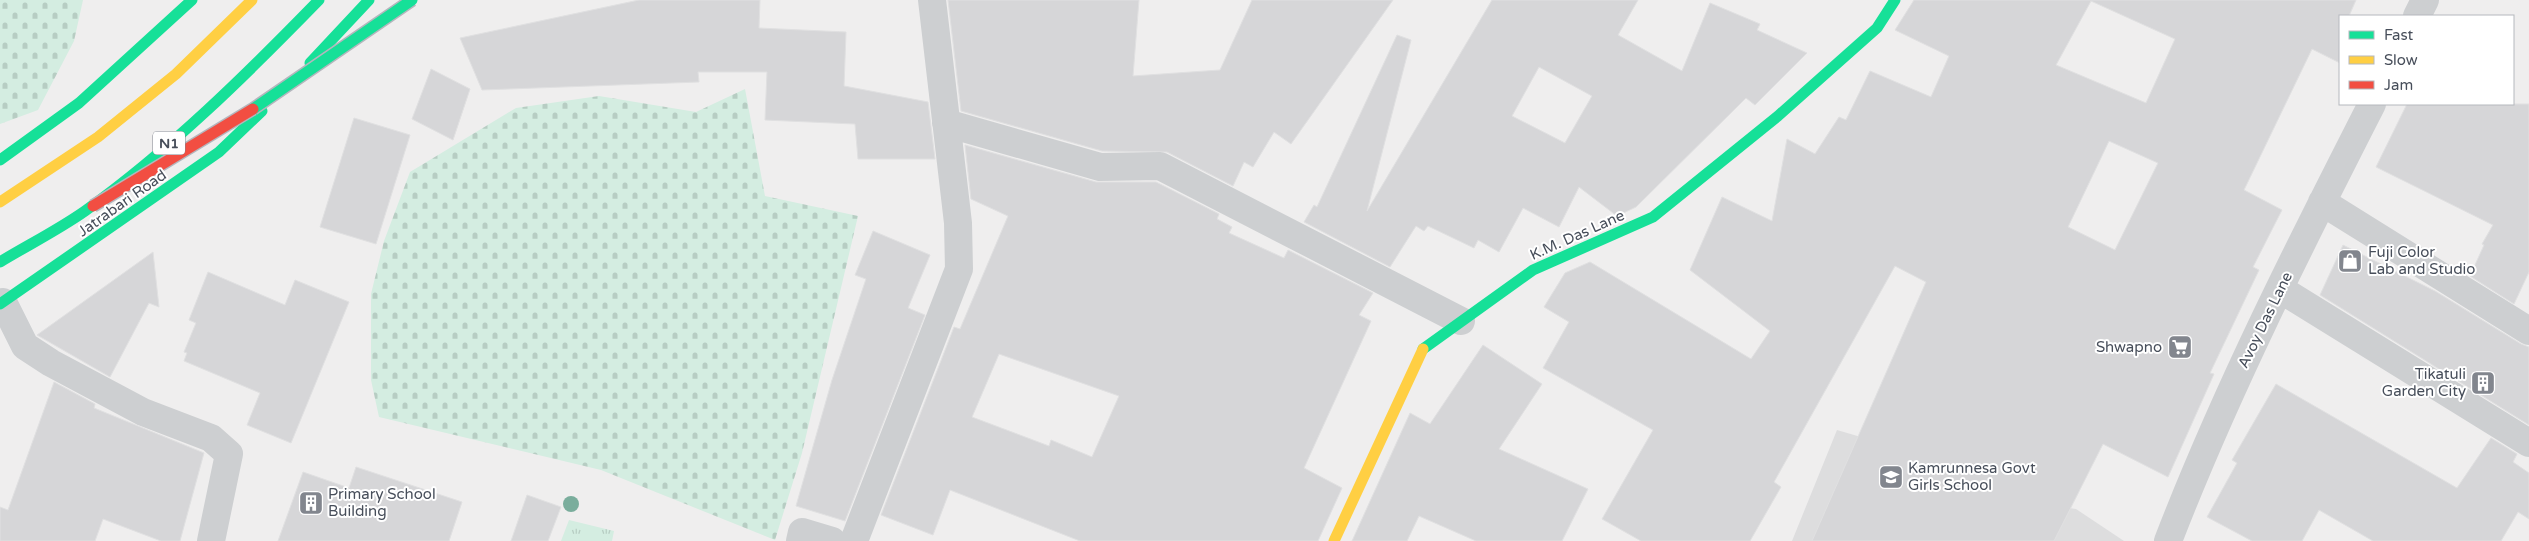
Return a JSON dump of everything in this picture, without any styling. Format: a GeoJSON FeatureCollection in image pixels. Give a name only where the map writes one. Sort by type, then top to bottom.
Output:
{"type":"FeatureCollection","features":[{"type":"Feature","properties":{"kind":"main road"},"geometry":{"type":"LineString","coordinates":[[0,160],[79,103],[192,0]]}},
{"type":"Feature","properties":{"kind":"main road"},"geometry":{"type":"LineString","coordinates":[[0,202],[105,132],[176,74],[252,0]]}},
{"type":"Feature","properties":{"kind":"main road","name":"N1"},"geometry":{"type":"LineString","coordinates":[[0,262],[93,206],[236,83],[319,0]]}},
{"type":"Feature","properties":{"kind":"main road","name":"Jatrabari Road"},"geometry":{"type":"LineString","coordinates":[[1,303],[219,152],[318,55],[369,0]]}},
{"type":"Feature","properties":{"kind":"main road"},"geometry":{"type":"LineString","coordinates":[[93,206],[245,115],[412,0]]}},
{"type":"Feature","properties":{"kind":"main road","name":"K.M. Das Lane"},"geometry":{"type":"LineString","coordinates":[[1334,541],[1343,525],[1421,350],[1533,270],[1653,217],[1778,116],[1877,28],[1895,0]]}},
{"type":"Feature","properties":{"kind":"street"},"geometry":{"type":"LineString","coordinates":[[854,541],[959,269],[958,223],[932,0]]}},
{"type":"Feature","properties":{"kind":"street"},"geometry":{"type":"LineString","coordinates":[[2418,15],[2425,0]]}},
{"type":"Feature","properties":{"kind":"street","name":"Avoy Das Lane"},"geometry":{"type":"LineString","coordinates":[[2168,541],[2204,448],[2322,202],[2371,105]]}},
{"type":"Feature","properties":{"kind":"street"},"geometry":{"type":"LineString","coordinates":[[946,124],[1100,167],[1160,166],[1461,321]]}},
{"type":"Feature","properties":{"kind":"street"},"geometry":{"type":"LineString","coordinates":[[2322,202],[2529,331]]}},
{"type":"Feature","properties":{"kind":"street"},"geometry":{"type":"LineString","coordinates":[[2280,289],[2529,443]]}},
{"type":"Feature","properties":{"kind":"street"},"geometry":{"type":"LineString","coordinates":[[1,303],[25,346],[51,363],[143,412],[211,438],[229,454],[212,541]]}},
{"type":"Feature","properties":{"kind":"street"},"geometry":{"type":"LineString","coordinates":[[800,541],[802,532],[832,541]]}},
{"type":"Feature","properties":{"kind":"shaded area","name":"Kamrunnesa Govt Girls School"},"geometry":{"type":"Polygon","coordinates":[[[1837,430],[1946,462],[2022,501],[2076,509],[2124,541],[1792,541],[1837,430]]]}},
{"type":"Feature","properties":{"kind":"green space"},"geometry":{"type":"Polygon","coordinates":[[[0,0],[83,0],[74,41],[38,110],[0,124],[0,0]]]}},
{"type":"Feature","properties":{"kind":"green space"},"geometry":{"type":"Polygon","coordinates":[[[745,89],[765,196],[858,216],[802,453],[775,540],[601,470],[379,417],[371,380],[371,294],[384,241],[410,172],[516,108],[599,96],[696,112],[745,89]]]}},
{"type":"Feature","properties":{"kind":"green space"},"geometry":{"type":"Polygon","coordinates":[[[569,520],[614,531],[612,541],[561,541],[569,520]]]}},
{"type":"Feature","properties":{"kind":"building"},"geometry":{"type":"Polygon","coordinates":[[[639,0],[760,0],[759,28],[846,32],[844,86],[928,102],[935,159],[858,159],[855,124],[765,120],[767,72],[698,72],[699,82],[482,90],[460,38],[639,0]]]}},
{"type":"Feature","properties":{"kind":"building"},"geometry":{"type":"Polygon","coordinates":[[[948,0],[1139,0],[1133,76],[1220,70],[1252,0],[1393,0],[1291,144],[1274,132],[1253,167],[1244,162],[1233,186],[1167,152],[1102,151],[961,111],[948,0]]]}},
{"type":"Feature","properties":{"kind":"building"},"geometry":{"type":"Polygon","coordinates":[[[1492,0],[1638,0],[1618,35],[1682,71],[1710,3],[1760,24],[1757,30],[1807,53],[1755,105],[1746,98],[1636,207],[1617,216],[1579,187],[1559,227],[1523,208],[1499,252],[1478,240],[1474,248],[1428,226],[1424,231],[1416,226],[1390,267],[1304,222],[1314,205],[1317,207],[1397,35],[1411,40],[1367,211],[1492,0]],[[1539,67],[1512,116],[1565,143],[1592,96],[1539,67]]]}},
{"type":"Feature","properties":{"kind":"building"},"geometry":{"type":"Polygon","coordinates":[[[1914,0],[2356,0],[2349,15],[2339,15],[2339,62],[2312,49],[2244,190],[2282,210],[2253,267],[2259,270],[2210,373],[2214,374],[2168,477],[2103,444],[2054,541],[1812,541],[1926,282],[1895,266],[1774,482],[1781,487],[1750,541],[1641,541],[1602,519],[1653,430],[1543,368],[1569,322],[1544,307],[1565,273],[1590,262],[1751,359],[1770,331],[1690,270],[1722,197],[1772,221],[1787,139],[1815,154],[1839,117],[1846,120],[1870,71],[1931,97],[1949,56],[1895,30],[1914,0]],[[2091,1],[2056,65],[2146,103],[2175,39],[2091,1]],[[2109,141],[2068,227],[2115,250],[2158,163],[2109,141]]]}},
{"type":"Feature","properties":{"kind":"building"},"geometry":{"type":"Polygon","coordinates":[[[431,69],[470,89],[453,140],[412,119],[431,69]]]}},
{"type":"Feature","properties":{"kind":"building"},"geometry":{"type":"Polygon","coordinates":[[[2529,104],[2529,272],[2514,304],[2470,276],[2484,245],[2482,244],[2493,225],[2376,167],[2407,105],[2529,104]]]}},
{"type":"Feature","properties":{"kind":"building"},"geometry":{"type":"Polygon","coordinates":[[[354,118],[410,135],[376,244],[320,227],[354,118]]]}},
{"type":"Feature","properties":{"kind":"building"},"geometry":{"type":"Polygon","coordinates":[[[965,145],[1096,182],[1156,182],[1219,214],[1217,219],[1232,227],[1229,233],[1284,258],[1288,250],[1373,293],[1359,315],[1371,321],[1304,468],[1342,488],[1318,541],[1080,541],[950,490],[933,535],[881,515],[954,327],[960,329],[1008,216],[971,199],[965,145]],[[999,354],[972,417],[1049,446],[1051,440],[1092,457],[1119,396],[999,354]]]}},
{"type":"Feature","properties":{"kind":"building"},"geometry":{"type":"Polygon","coordinates":[[[873,231],[930,255],[908,308],[925,315],[845,521],[796,506],[832,380],[866,279],[855,275],[873,231]]]}},
{"type":"Feature","properties":{"kind":"building","name":"Tikatuli Garden City"},"geometry":{"type":"Polygon","coordinates":[[[2343,245],[2435,291],[2521,344],[2529,347],[2529,425],[2320,295],[2343,245]]]}},
{"type":"Feature","properties":{"kind":"building"},"geometry":{"type":"Polygon","coordinates":[[[153,252],[159,307],[149,303],[110,377],[37,335],[153,252]]]}},
{"type":"Feature","properties":{"kind":"building"},"geometry":{"type":"Polygon","coordinates":[[[208,272],[285,305],[295,280],[349,302],[291,443],[247,425],[260,393],[184,361],[187,353],[184,352],[196,323],[189,320],[208,272]]]}},
{"type":"Feature","properties":{"kind":"building"},"geometry":{"type":"Polygon","coordinates":[[[1483,345],[1542,384],[1499,449],[1588,489],[1562,541],[1476,541],[1419,516],[1407,541],[1352,541],[1410,413],[1430,424],[1483,345]]]}},
{"type":"Feature","properties":{"kind":"building"},"geometry":{"type":"Polygon","coordinates":[[[54,382],[95,404],[94,408],[204,453],[180,541],[161,541],[103,519],[95,541],[0,541],[0,507],[8,510],[54,382]]]}},
{"type":"Feature","properties":{"kind":"building"},"geometry":{"type":"Polygon","coordinates":[[[2276,384],[2457,488],[2491,438],[2517,454],[2513,462],[2529,473],[2529,519],[2518,512],[2501,541],[2373,541],[2319,510],[2302,541],[2252,541],[2207,517],[2237,463],[2232,460],[2276,384]]]}},
{"type":"Feature","properties":{"kind":"building"},"geometry":{"type":"Polygon","coordinates":[[[356,467],[462,502],[449,541],[278,541],[303,472],[349,488],[356,467]]]}},
{"type":"Feature","properties":{"kind":"building"},"geometry":{"type":"Polygon","coordinates":[[[527,495],[561,507],[548,541],[511,541],[527,495]]]}},
{"type":"Feature","properties":{"kind":"traffic: fast"},"geometry":{"type":"LineString","coordinates":[[0,160],[79,103],[192,0]]}},
{"type":"Feature","properties":{"kind":"traffic: fast"},"geometry":{"type":"LineString","coordinates":[[0,262],[75,218],[147,163],[207,111],[319,0]]}},
{"type":"Feature","properties":{"kind":"traffic: fast"},"geometry":{"type":"LineString","coordinates":[[310,63],[369,0]]}},
{"type":"Feature","properties":{"kind":"traffic: fast"},"geometry":{"type":"LineString","coordinates":[[253,109],[412,0]]}},
{"type":"Feature","properties":{"kind":"traffic: fast"},"geometry":{"type":"LineString","coordinates":[[1423,349],[1533,270],[1653,217],[1778,116],[1877,28],[1895,0]]}},
{"type":"Feature","properties":{"kind":"traffic: fast"},"geometry":{"type":"LineString","coordinates":[[0,304],[219,152],[262,111]]}},
{"type":"Feature","properties":{"kind":"traffic: slow"},"geometry":{"type":"LineString","coordinates":[[0,202],[98,137],[176,74],[252,0]]}},
{"type":"Feature","properties":{"kind":"traffic: slow"},"geometry":{"type":"LineString","coordinates":[[1334,541],[1423,349]]}},
{"type":"Feature","properties":{"kind":"traffic: jam"},"geometry":{"type":"LineString","coordinates":[[93,206],[253,109]]}},
{"type":"Feature","properties":{"kind":"place","name":"Fuji Color Lab and Studio"},"geometry":{"type":"Point","coordinates":[2350,261]}},
{"type":"Feature","properties":{"kind":"place","name":"Shwapno"},"geometry":{"type":"Point","coordinates":[2180,347]}},
{"type":"Feature","properties":{"kind":"place","name":"Tikatuli Garden City"},"geometry":{"type":"Point","coordinates":[2483,383]}},
{"type":"Feature","properties":{"kind":"place","name":"Kamrunnesa Govt Girls School"},"geometry":{"type":"Point","coordinates":[1891,477]}},
{"type":"Feature","properties":{"kind":"place","name":"Primary School Building"},"geometry":{"type":"Point","coordinates":[311,503]}}]}
